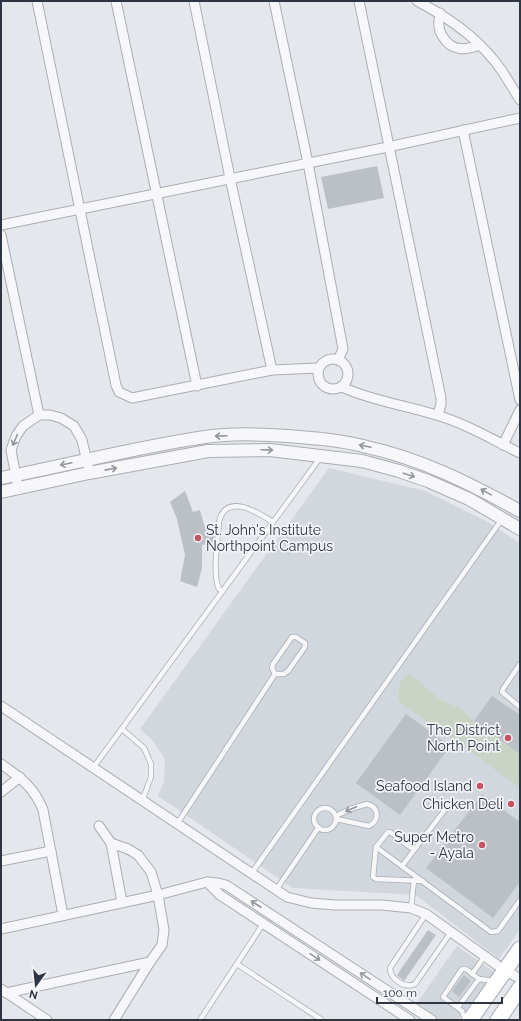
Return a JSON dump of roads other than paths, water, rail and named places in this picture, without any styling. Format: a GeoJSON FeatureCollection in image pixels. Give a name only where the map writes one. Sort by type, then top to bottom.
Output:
{"type":"FeatureCollection","features":[{"type":"Feature","properties":{"kind":"main road"},"geometry":{"type":"LineString","coordinates":[[470,1020],[520,949]]}},
{"type":"Feature","properties":{"kind":"main road"},"geometry":{"type":"LineString","coordinates":[[498,1020],[520,988]]}},
{"type":"Feature","properties":{"kind":"street"},"geometry":{"type":"LineString","coordinates":[[37,1],[116,385],[119,392],[132,398],[272,370],[318,368]]}},
{"type":"Feature","properties":{"kind":"street"},"geometry":{"type":"LineString","coordinates":[[116,1],[197,386]]}},
{"type":"Feature","properties":{"kind":"street"},"geometry":{"type":"LineString","coordinates":[[194,1],[230,178],[272,370]]}},
{"type":"Feature","properties":{"kind":"street"},"geometry":{"type":"LineString","coordinates":[[274,1],[308,163],[343,349],[338,360]]}},
{"type":"Feature","properties":{"kind":"street"},"geometry":{"type":"LineString","coordinates":[[359,1],[441,398],[438,415]]}},
{"type":"Feature","properties":{"kind":"street"},"geometry":{"type":"LineString","coordinates":[[417,1],[440,13],[459,26],[480,45],[501,70],[520,100]]}},
{"type":"Feature","properties":{"kind":"street"},"geometry":{"type":"LineString","coordinates":[[440,13],[438,26],[446,41],[452,46],[459,49],[469,49],[480,45]]}},
{"type":"Feature","properties":{"kind":"street"},"geometry":{"type":"LineString","coordinates":[[1,225],[388,147],[520,118]]}},
{"type":"Feature","properties":{"kind":"street"},"geometry":{"type":"LineString","coordinates":[[463,130],[520,400]]}},
{"type":"Feature","properties":{"kind":"street"},"geometry":{"type":"LineString","coordinates":[[1,235],[39,415]]}},
{"type":"Feature","properties":{"kind":"street"},"geometry":{"type":"LineString","coordinates":[[338,360],[343,363],[347,370],[347,380],[342,387],[334,390],[325,387],[318,379],[318,368],[323,362],[338,360]]}},
{"type":"Feature","properties":{"kind":"street"},"geometry":{"type":"LineString","coordinates":[[342,387],[373,398],[438,415],[520,453]]}},
{"type":"Feature","properties":{"kind":"street"},"geometry":{"type":"LineString","coordinates":[[503,445],[520,410]]}},
{"type":"Feature","properties":{"kind":"street"},"geometry":{"type":"LineString","coordinates":[[18,489],[11,450],[16,436],[23,426],[39,415],[50,415],[61,418],[74,426],[82,440],[89,473]]}},
{"type":"Feature","properties":{"kind":"street"},"geometry":{"type":"LineString","coordinates":[[246,435],[246,450]]}},
{"type":"Feature","properties":{"kind":"street"},"geometry":{"type":"LineString","coordinates":[[1,478],[125,451],[207,437],[270,435],[324,439],[367,446],[433,467],[476,486],[520,511]]}},
{"type":"Feature","properties":{"kind":"street"},"geometry":{"type":"LineString","coordinates":[[1,492],[89,473],[208,451],[270,450],[322,455],[362,461],[428,481],[469,499],[520,529]]}},
{"type":"Feature","properties":{"kind":"street"},"geometry":{"type":"LineString","coordinates":[[1,706],[287,897],[311,903],[334,905],[382,905],[411,908],[426,914],[485,956],[502,975],[520,979]]}},
{"type":"Feature","properties":{"kind":"street"},"geometry":{"type":"LineString","coordinates":[[1,764],[20,777],[31,788],[38,798],[43,810],[62,915]]}},
{"type":"Feature","properties":{"kind":"street"},"geometry":{"type":"LineString","coordinates":[[1,792],[20,777]]}},
{"type":"Feature","properties":{"kind":"street"},"geometry":{"type":"LineString","coordinates":[[99,826],[111,843],[122,902]]}},
{"type":"Feature","properties":{"kind":"street"},"geometry":{"type":"LineString","coordinates":[[111,843],[128,848],[138,855],[151,872],[158,895],[164,930],[162,945],[114,1020]]}},
{"type":"Feature","properties":{"kind":"street"},"geometry":{"type":"LineString","coordinates":[[1,862],[51,851]]}},
{"type":"Feature","properties":{"kind":"street"},"geometry":{"type":"LineString","coordinates":[[207,882],[214,890],[236,906],[410,1020]]}},
{"type":"Feature","properties":{"kind":"street"},"geometry":{"type":"LineString","coordinates":[[1,929],[158,895],[207,882],[218,883],[226,886],[303,935],[432,1020]]}},
{"type":"Feature","properties":{"kind":"street"},"geometry":{"type":"LineString","coordinates":[[236,906],[242,896]]}},
{"type":"Feature","properties":{"kind":"street"},"geometry":{"type":"LineString","coordinates":[[296,945],[303,935]]}},
{"type":"Feature","properties":{"kind":"street"},"geometry":{"type":"LineString","coordinates":[[4,991],[150,962]]}},
{"type":"Feature","properties":{"kind":"street"},"geometry":{"type":"LineString","coordinates":[[379,999],[386,990]]}},
{"type":"Feature","properties":{"kind":"street"},"geometry":{"type":"LineString","coordinates":[[4,991],[47,1020]]}},
{"type":"Feature","properties":{"kind":"lane"},"geometry":{"type":"LineString","coordinates":[[93,768],[322,455]]}},
{"type":"Feature","properties":{"kind":"lane"},"geometry":{"type":"LineString","coordinates":[[223,590],[219,589],[216,583],[216,572],[219,522],[225,509],[234,505],[249,509],[274,522]]}},
{"type":"Feature","properties":{"kind":"lane"},"geometry":{"type":"LineString","coordinates":[[251,874],[502,519]]}},
{"type":"Feature","properties":{"kind":"lane"},"geometry":{"type":"LineString","coordinates":[[292,637],[296,637],[305,643],[305,647],[288,671],[284,674],[275,674],[272,668],[273,664],[292,637]]}},
{"type":"Feature","properties":{"kind":"lane"},"geometry":{"type":"LineString","coordinates":[[520,664],[502,692],[520,707]]}},
{"type":"Feature","properties":{"kind":"lane"},"geometry":{"type":"LineString","coordinates":[[177,824],[275,674]]}},
{"type":"Feature","properties":{"kind":"lane"},"geometry":{"type":"LineString","coordinates":[[122,729],[144,748],[151,764],[151,777],[142,801]]}},
{"type":"Feature","properties":{"kind":"lane"},"geometry":{"type":"LineString","coordinates":[[402,866],[450,803]]}},
{"type":"Feature","properties":{"kind":"lane"},"geometry":{"type":"LineString","coordinates":[[336,818],[330,809],[327,808],[320,810],[315,815],[316,825],[322,829],[329,829],[335,824],[336,818],[350,809],[367,804],[373,807],[377,814],[376,819],[369,826],[336,818]]}},
{"type":"Feature","properties":{"kind":"lane"},"geometry":{"type":"LineString","coordinates":[[276,890],[319,827]]}},
{"type":"Feature","properties":{"kind":"lane"},"geometry":{"type":"LineString","coordinates":[[414,850],[389,832],[376,847],[372,877],[374,879],[423,881]]}},
{"type":"Feature","properties":{"kind":"lane"},"geometry":{"type":"LineString","coordinates":[[376,847],[491,932],[495,933],[498,931],[520,900]]}},
{"type":"Feature","properties":{"kind":"lane"},"geometry":{"type":"LineString","coordinates":[[411,908],[414,880]]}},
{"type":"Feature","properties":{"kind":"lane"},"geometry":{"type":"LineString","coordinates":[[426,914],[390,968],[392,977],[406,986],[415,984],[451,932]]}},
{"type":"Feature","properties":{"kind":"lane"},"geometry":{"type":"LineString","coordinates":[[200,1020],[263,924]]}},
{"type":"Feature","properties":{"kind":"lane"},"geometry":{"type":"LineString","coordinates":[[472,974],[485,956]]}},
{"type":"Feature","properties":{"kind":"lane"},"geometry":{"type":"LineString","coordinates":[[237,964],[322,1020]]}},
{"type":"Feature","properties":{"kind":"lane"},"geometry":{"type":"LineString","coordinates":[[465,1020],[462,1011],[458,1007],[443,998],[443,995],[462,969],[466,969],[479,979],[490,981],[502,975]]}},
{"type":"Feature","properties":{"kind":"lane"},"geometry":{"type":"LineString","coordinates":[[458,1007],[479,979]]}},
{"type":"Feature","properties":{"kind":"place","name":"St. John's Institute Northpoint Campus"},"geometry":{"type":"Point","coordinates":[198,538]}},
{"type":"Feature","properties":{"kind":"place","name":"The District North Point"},"geometry":{"type":"Point","coordinates":[508,738]}},
{"type":"Feature","properties":{"kind":"place","name":"Seafood Island"},"geometry":{"type":"Point","coordinates":[480,786]}},
{"type":"Feature","properties":{"kind":"place","name":"Chicken Deli"},"geometry":{"type":"Point","coordinates":[511,804]}},
{"type":"Feature","properties":{"kind":"place","name":"Super Metro - Ayala"},"geometry":{"type":"Point","coordinates":[482,845]}}]}
